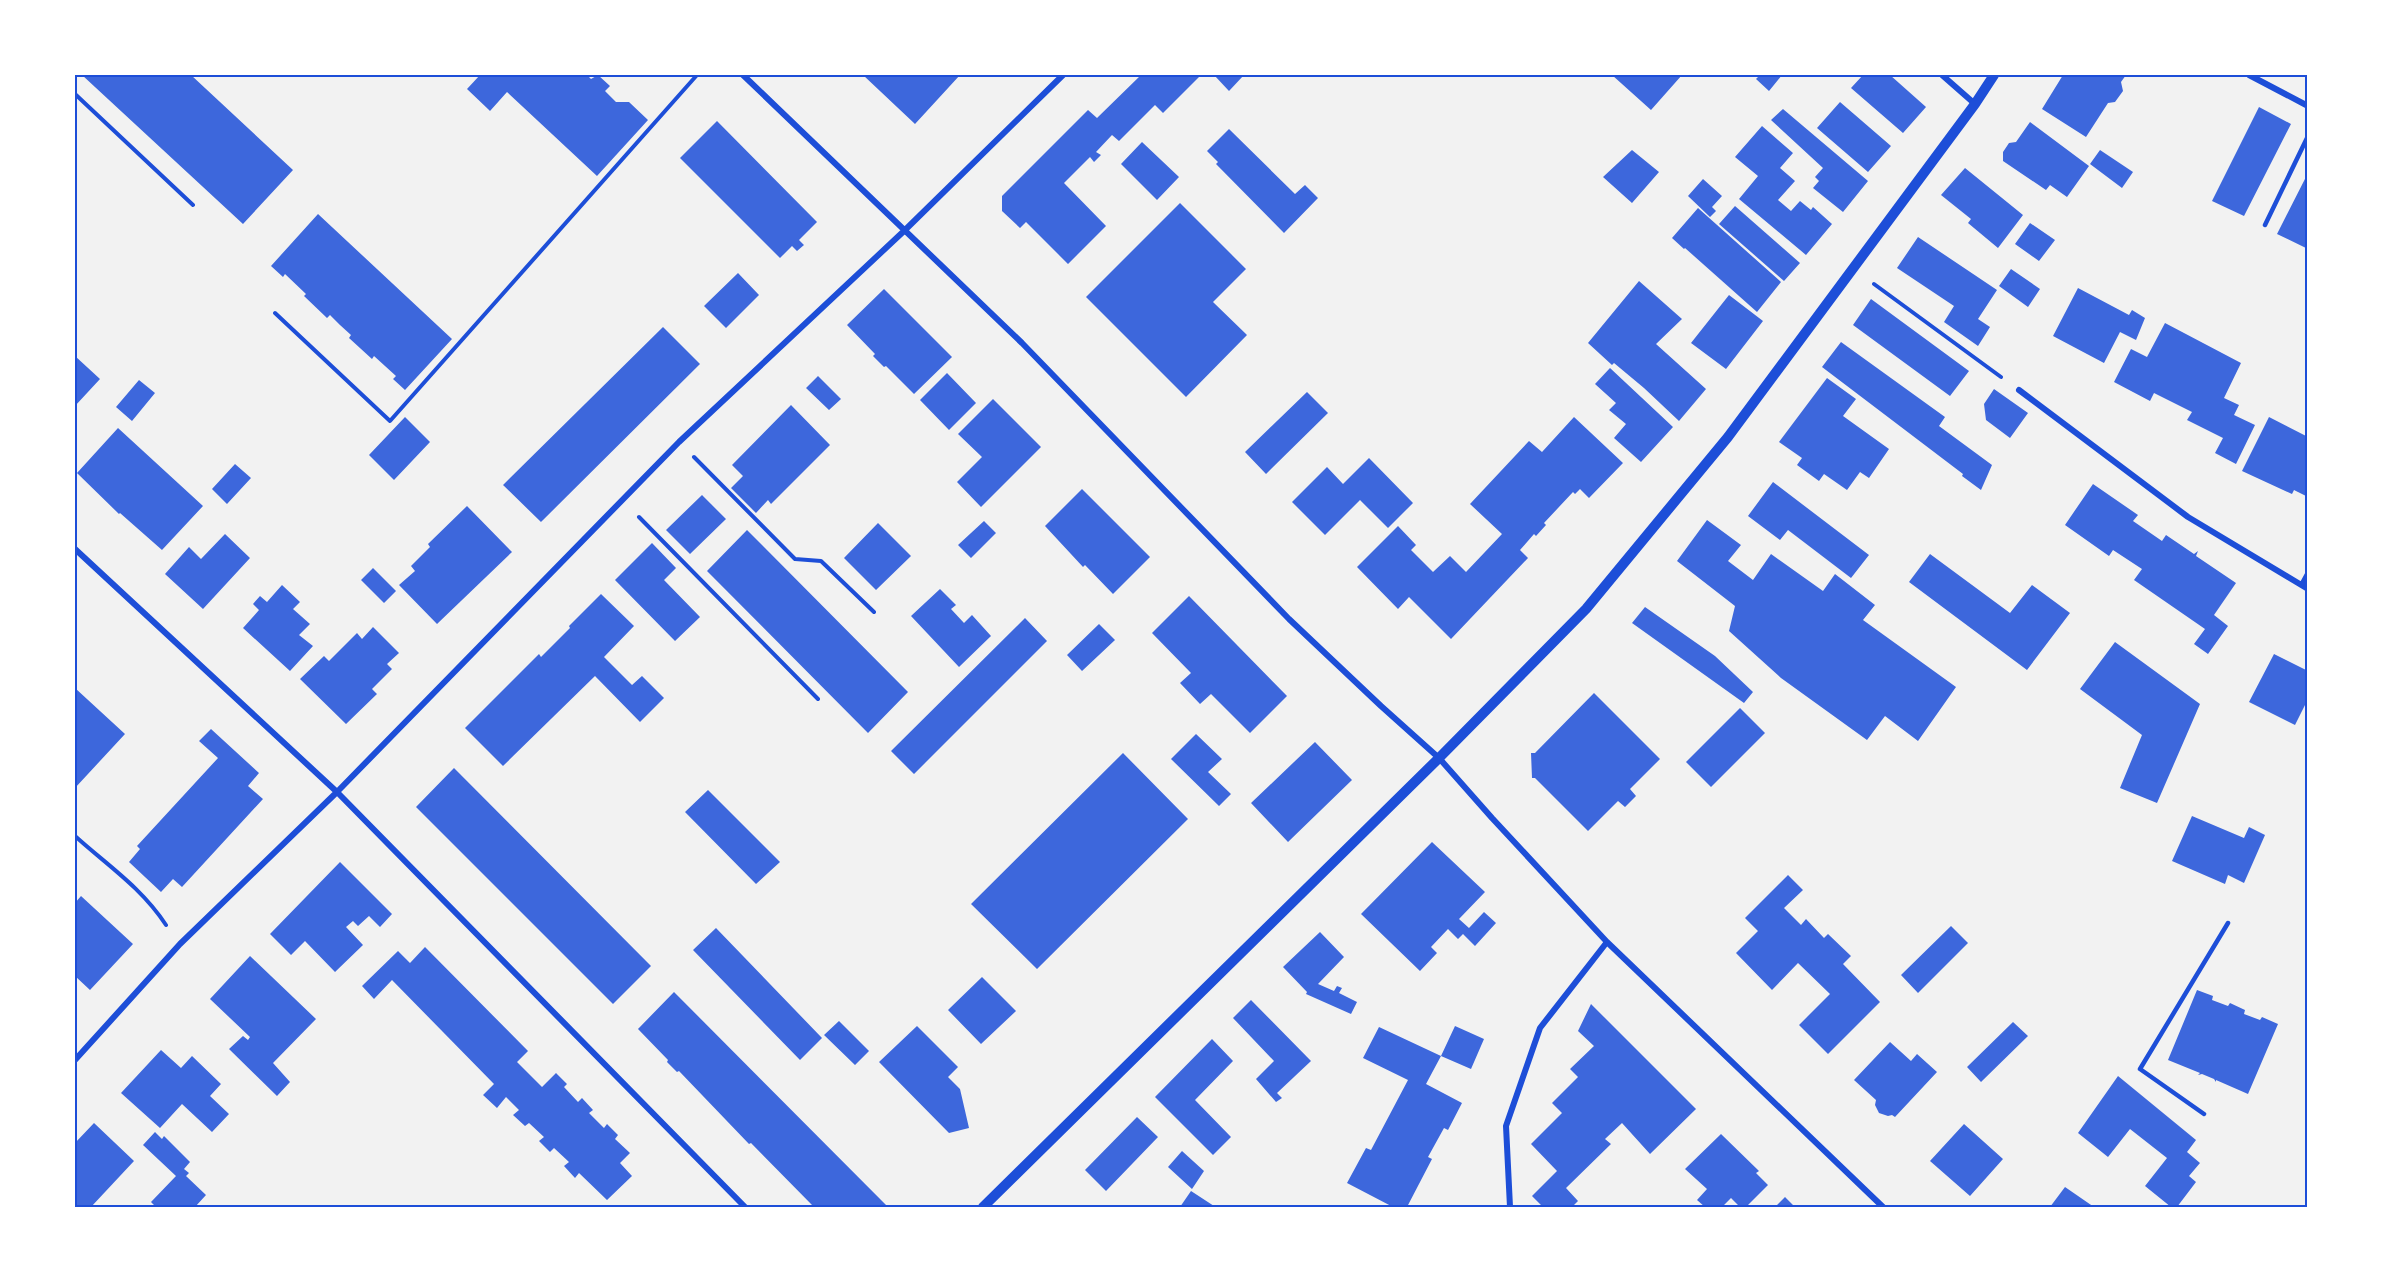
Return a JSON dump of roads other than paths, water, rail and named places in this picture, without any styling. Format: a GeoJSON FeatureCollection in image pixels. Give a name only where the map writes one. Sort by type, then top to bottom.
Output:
{"type":"FeatureCollection","features":[{"type":"Feature","properties":{"kind":"street"},"geometry":{"type":"LineString","coordinates":[[742,75],[1022,343],[1289,618],[1439,758],[1607,942],[1883,1207]]}},
{"type":"Feature","properties":{"kind":"street"},"geometry":{"type":"LineString","coordinates":[[75,1060],[180,944],[337,792],[679,442],[904,231],[1064,75]]}},
{"type":"Feature","properties":{"kind":"street"},"geometry":{"type":"LineString","coordinates":[[1942,75],[1975,104]]}},
{"type":"Feature","properties":{"kind":"street"},"geometry":{"type":"LineString","coordinates":[[982,1207],[1439,758],[1586,609],[1728,437],[1975,104],[1994,75]]}},
{"type":"Feature","properties":{"kind":"street"},"geometry":{"type":"LineString","coordinates":[[2249,75],[2308,106]]}},
{"type":"Feature","properties":{"kind":"street"},"geometry":{"type":"LineString","coordinates":[[2019,390],[2188,517],[2305,587],[2308,574]]}},
{"type":"Feature","properties":{"kind":"street"},"geometry":{"type":"LineString","coordinates":[[76,552],[337,792],[745,1207]]}},
{"type":"Feature","properties":{"kind":"street"},"geometry":{"type":"LineString","coordinates":[[1510,1207],[1506,1126],[1540,1028],[1607,942]]}},
{"type":"Feature","properties":{"kind":"lane"},"geometry":{"type":"LineString","coordinates":[[2265,225],[2308,136]]}},
{"type":"Feature","properties":{"kind":"lane"},"geometry":{"type":"LineString","coordinates":[[2204,1114],[2140,1069],[2228,923]]}}]}
